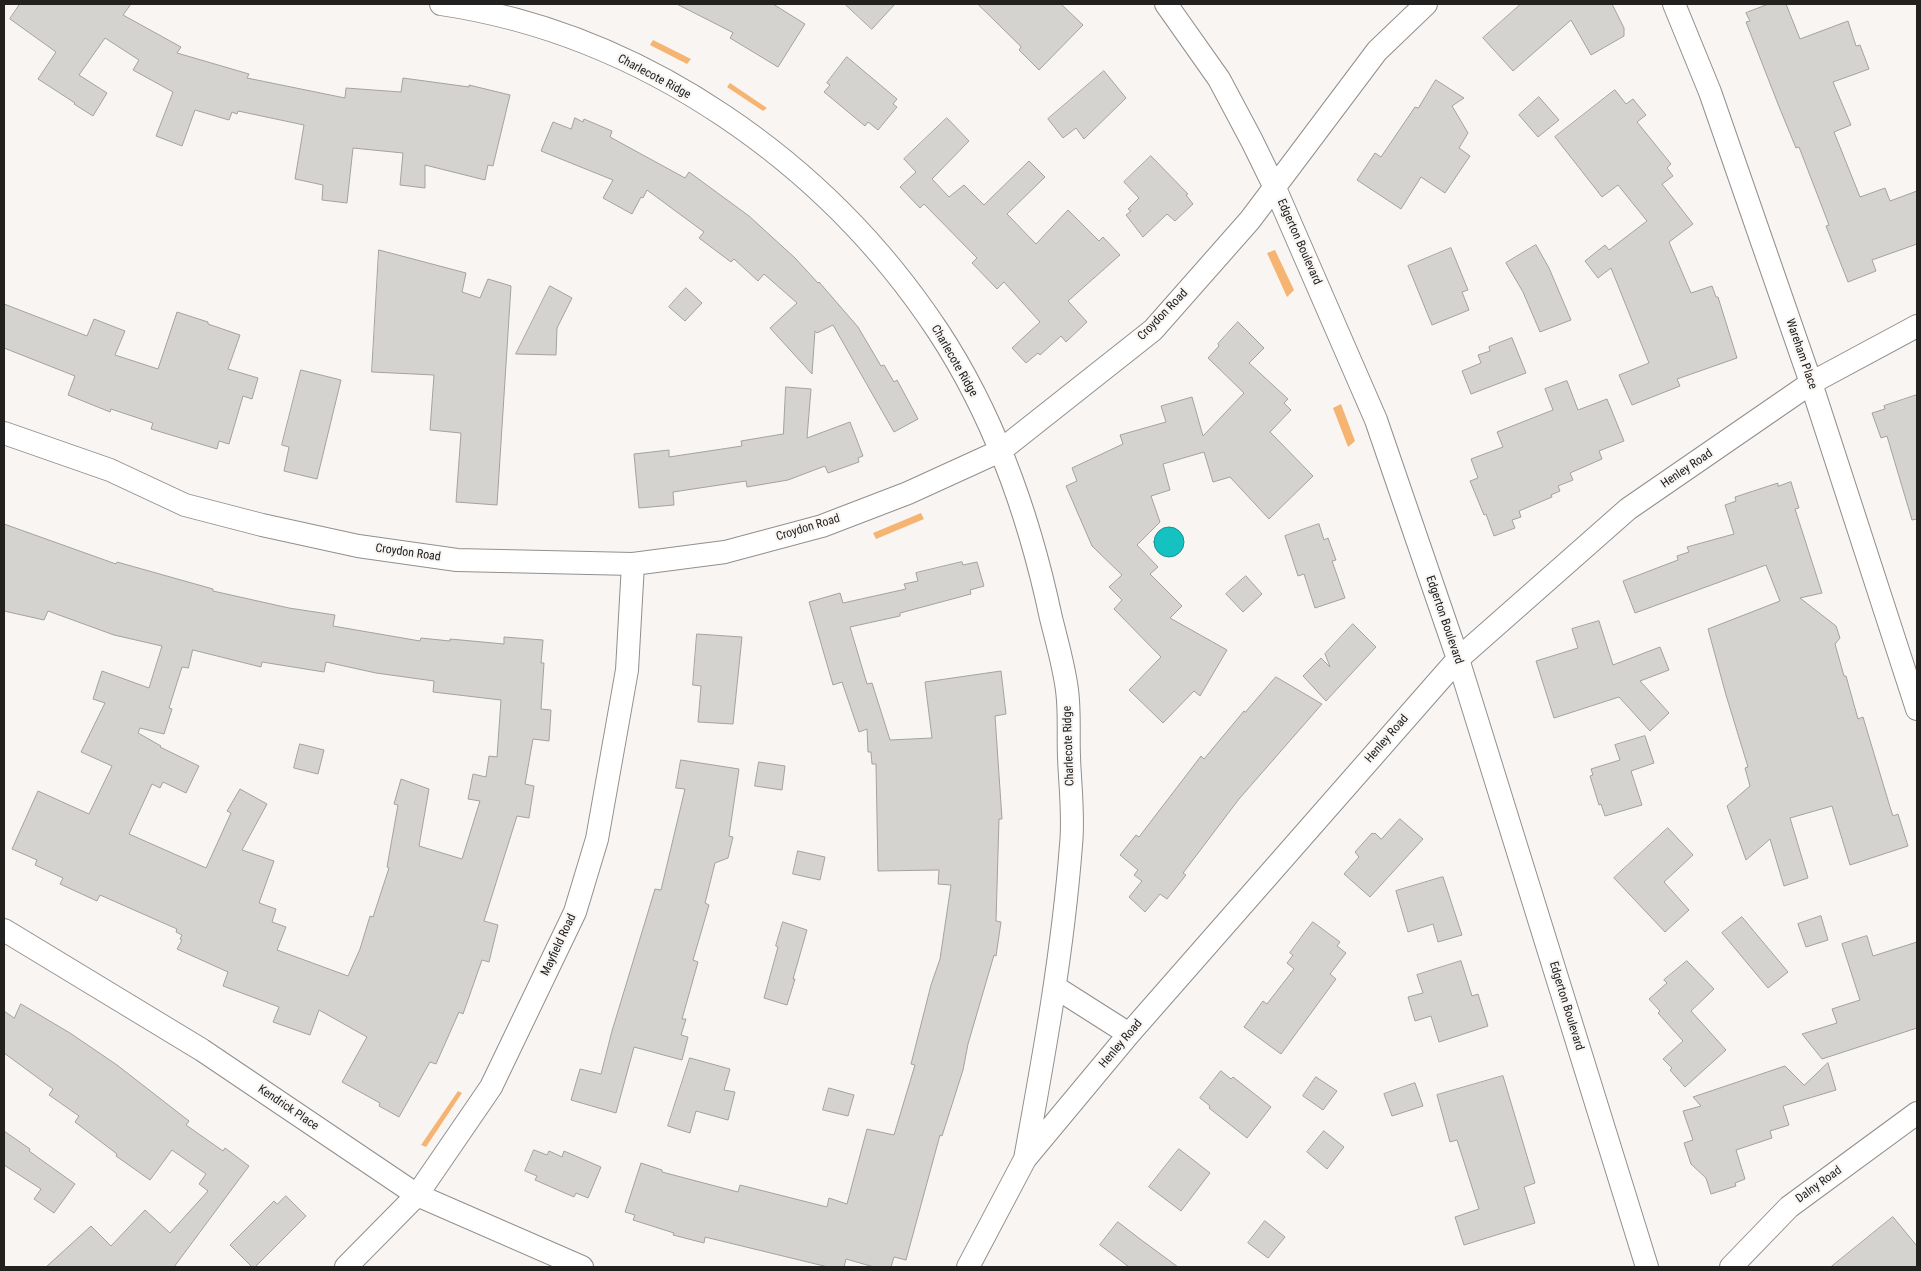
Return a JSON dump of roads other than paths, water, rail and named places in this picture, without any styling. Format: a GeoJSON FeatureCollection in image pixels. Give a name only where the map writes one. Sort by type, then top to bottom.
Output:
{"type":"FeatureCollection","features":[{"type":"Feature","properties":{"kind":"street","name":"Charlecote Ridge"},"geometry":{"type":"LineString","coordinates":[[441,4],[470,8],[531,24],[585,43],[653,74],[718,111],[765,144],[827,197],[896,272],[939,333],[978,403],[1000,451],[1040,564],[1067,690],[1072,842],[1056,987],[1025,1159]]}},
{"type":"Feature","properties":{"kind":"street","name":"Edgerton Boulevard"},"geometry":{"type":"LineString","coordinates":[[1166,4],[1219,79],[1252,141],[1275,188],[1376,420],[1458,659],[1647,1267]]}},
{"type":"Feature","properties":{"kind":"street","name":"Croydon Road"},"geometry":{"type":"LineString","coordinates":[[4,433],[110,470],[185,505],[262,525],[350,544],[457,560],[633,564],[726,552],[822,526],[908,493],[1000,451],[1152,330],[1250,220],[1378,51],[1426,4]]}},
{"type":"Feature","properties":{"kind":"street","name":"Wareham Place"},"geometry":{"type":"LineString","coordinates":[[1674,4],[1710,92],[1811,384],[1917,709]]}},
{"type":"Feature","properties":{"kind":"street","name":"Henley Road"},"geometry":{"type":"LineString","coordinates":[[968,1267],[1025,1159],[1129,1034],[1458,659],[1628,509],[1811,384],[1917,326]]}},
{"type":"Feature","properties":{"kind":"street","name":"Mayfield Road"},"geometry":{"type":"LineString","coordinates":[[346,1267],[417,1195],[491,1087],[575,912],[597,839],[627,670],[633,564]]}},
{"type":"Feature","properties":{"kind":"street","name":"Kendrick Place"},"geometry":{"type":"LineString","coordinates":[[4,930],[202,1050],[417,1195],[566,1262],[582,1267]]}},
{"type":"Feature","properties":{"kind":"street"},"geometry":{"type":"LineString","coordinates":[[1056,987],[1129,1034]]}},
{"type":"Feature","properties":{"kind":"street","name":"Dalny Road"},"geometry":{"type":"LineString","coordinates":[[1731,1267],[1789,1207],[1917,1113]]}},
{"type":"Feature","properties":{"kind":"water"},"geometry":{"type":"Polygon","coordinates":[[[1169,527],[1175,528],[1183,536],[1183,548],[1175,556],[1169,557],[1163,556],[1155,548],[1154,542],[1155,536],[1163,528],[1169,527]]]}}]}
